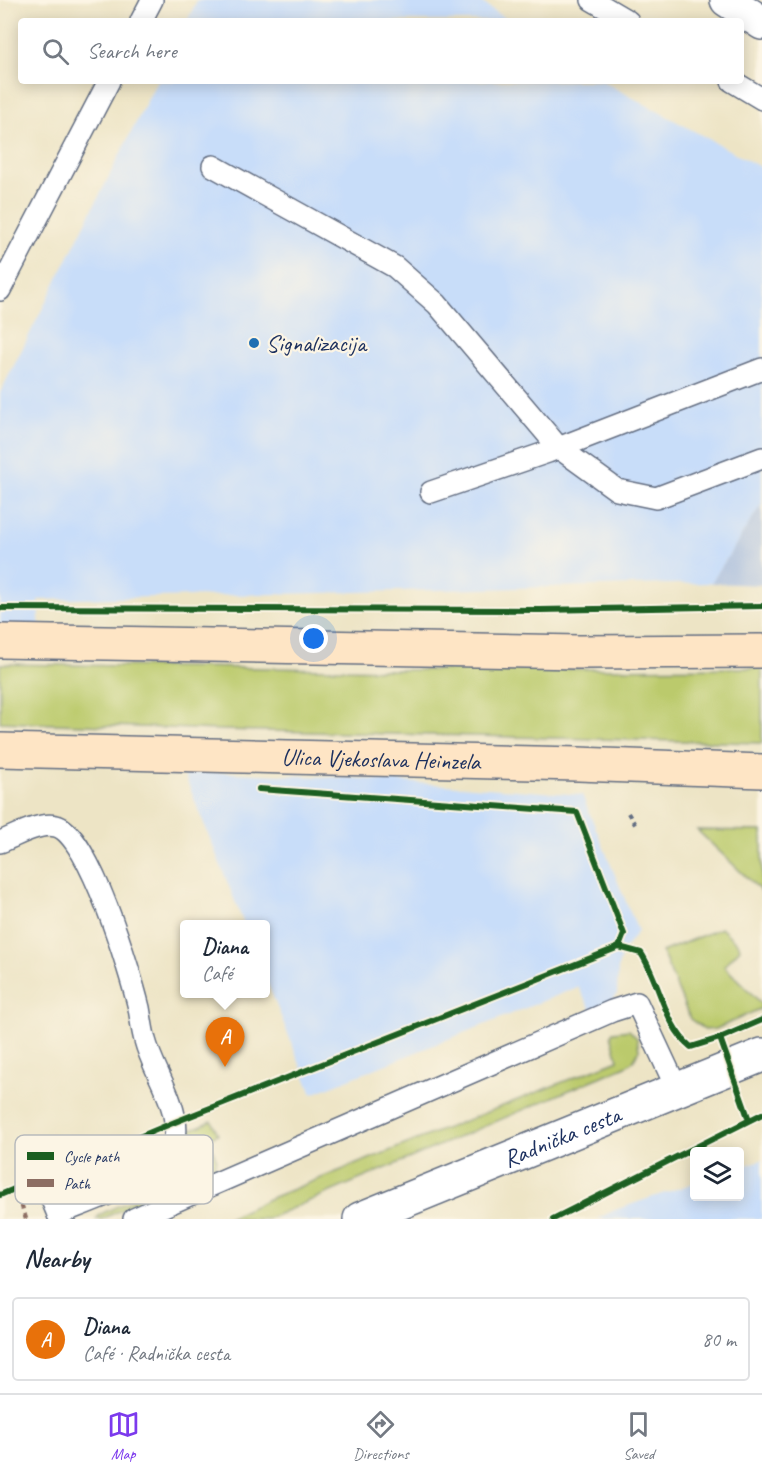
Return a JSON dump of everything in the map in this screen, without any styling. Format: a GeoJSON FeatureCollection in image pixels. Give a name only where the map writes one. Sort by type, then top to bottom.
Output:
{"type":"FeatureCollection","features":[{"type":"Feature","properties":{"kind":"main road"},"geometry":{"type":"LineString","coordinates":[[0,641],[567,652],[762,651]]}},
{"type":"Feature","properties":{"kind":"main road","name":"Ulica Vjekoslava Heinzela"},"geometry":{"type":"LineString","coordinates":[[0,750],[578,764],[762,771]]}},
{"type":"Feature","properties":{"kind":"street"},"geometry":{"type":"LineString","coordinates":[[727,0],[762,23]]}},
{"type":"Feature","properties":{"kind":"street","name":"Radnička cesta"},"geometry":{"type":"LineString","coordinates":[[360,1219],[762,1055]]}},
{"type":"Feature","properties":{"kind":"lane"},"geometry":{"type":"LineString","coordinates":[[143,18],[152,0]]}},
{"type":"Feature","properties":{"kind":"lane"},"geometry":{"type":"LineString","coordinates":[[592,0],[623,18]]}},
{"type":"Feature","properties":{"kind":"lane"},"geometry":{"type":"LineString","coordinates":[[0,290],[107,84]]}},
{"type":"Feature","properties":{"kind":"lane"},"geometry":{"type":"LineString","coordinates":[[737,84],[762,99]]}},
{"type":"Feature","properties":{"kind":"lane"},"geometry":{"type":"LineString","coordinates":[[213,166],[395,267],[437,304],[560,448],[617,489],[656,498],[762,458]]}},
{"type":"Feature","properties":{"kind":"lane"},"geometry":{"type":"LineString","coordinates":[[432,492],[560,448],[762,369]]}},
{"type":"Feature","properties":{"kind":"lane"},"geometry":{"type":"LineString","coordinates":[[0,842],[40,826],[56,826],[70,834],[81,849],[114,929],[139,1008],[145,1041],[175,1122],[174,1135]]}},
{"type":"Feature","properties":{"kind":"lane"},"geometry":{"type":"LineString","coordinates":[[213,1185],[612,1011],[637,1003],[677,1089]]}},
{"type":"Feature","properties":{"kind":"lane"},"geometry":{"type":"LineString","coordinates":[[59,1217],[87,1204]]}},
{"type":"Feature","properties":{"kind":"lane"},"geometry":{"type":"LineString","coordinates":[[134,1219],[168,1204]]}},
{"type":"Feature","properties":{"kind":"path"},"geometry":{"type":"LineString","coordinates":[[628,813],[636,826]]}},
{"type":"Feature","properties":{"kind":"shaded area"},"geometry":{"type":"Polygon","coordinates":[[[197,0],[478,0],[505,18],[188,18],[197,0]]]}},
{"type":"Feature","properties":{"kind":"shaded area"},"geometry":{"type":"Polygon","coordinates":[[[155,84],[608,84],[762,168],[762,504],[711,583],[38,600],[40,633],[0,633],[0,393],[155,84]]]}},
{"type":"Feature","properties":{"kind":"shaded area"},"geometry":{"type":"Polygon","coordinates":[[[762,504],[762,585],[711,583],[762,504]]]}},
{"type":"Feature","properties":{"kind":"shaded area"},"geometry":{"type":"Polygon","coordinates":[[[183,771],[349,778],[582,795],[638,931],[622,953],[618,967],[617,994],[611,1002],[591,1010],[578,987],[312,1094],[270,989],[270,920],[242,920],[183,771]]]}},
{"type":"Feature","properties":{"kind":"shaded area"},"geometry":{"type":"Polygon","coordinates":[[[762,1160],[762,1219],[597,1219],[615,1210],[690,1184],[690,1201],[744,1201],[744,1166],[762,1160]]]}},
{"type":"Feature","properties":{"kind":"green space"},"geometry":{"type":"Polygon","coordinates":[[[0,664],[397,670],[762,668],[762,743],[222,730],[0,722],[0,664]]]}},
{"type":"Feature","properties":{"kind":"green space"},"geometry":{"type":"Polygon","coordinates":[[[697,830],[762,831],[762,892],[697,830]]]}},
{"type":"Feature","properties":{"kind":"green space"},"geometry":{"type":"Polygon","coordinates":[[[721,928],[739,945],[740,949],[724,966],[762,1004],[762,1008],[716,1029],[706,1030],[690,1019],[662,952],[721,928]]]}},
{"type":"Feature","properties":{"kind":"green space"},"geometry":{"type":"Polygon","coordinates":[[[629,1030],[637,1038],[639,1050],[633,1061],[626,1066],[267,1219],[227,1219],[271,1198],[618,1060],[611,1035],[613,1032],[629,1030]]]}},
{"type":"Feature","properties":{"kind":"green space"},"geometry":{"type":"Polygon","coordinates":[[[212,1121],[218,1134],[213,1136],[185,1135],[185,1132],[212,1121]]]}},
{"type":"Feature","properties":{"kind":"green space"},"geometry":{"type":"Polygon","coordinates":[[[213,1150],[217,1160],[213,1166],[213,1150]]]}},
{"type":"Feature","properties":{"kind":"green space"},"geometry":{"type":"Polygon","coordinates":[[[122,1204],[134,1204],[102,1219],[96,1219],[101,1214],[122,1204]]]}},
{"type":"Feature","properties":{"kind":"marked path"},"geometry":{"type":"LineString","coordinates":[[21,1204],[26,1219]]}},
{"type":"Feature","properties":{"kind":"cycle path"},"geometry":{"type":"LineString","coordinates":[[0,608],[540,610],[762,606]]}},
{"type":"Feature","properties":{"kind":"cycle path"},"geometry":{"type":"LineString","coordinates":[[144,1135],[619,947],[624,934],[577,812],[259,789]]}},
{"type":"Feature","properties":{"kind":"cycle path"},"geometry":{"type":"LineString","coordinates":[[619,947],[641,953],[674,1027],[691,1047],[720,1038],[762,1020]]}},
{"type":"Feature","properties":{"kind":"cycle path"},"geometry":{"type":"LineString","coordinates":[[720,1038],[749,1120]]}},
{"type":"Feature","properties":{"kind":"cycle path"},"geometry":{"type":"LineString","coordinates":[[553,1219],[762,1114]]}},
{"type":"Feature","properties":{"kind":"cycle path"},"geometry":{"type":"LineString","coordinates":[[0,1195],[15,1189]]}},
{"type":"Feature","properties":{"kind":"place","name":"Signalizacija"},"geometry":{"type":"Point","coordinates":[254,343]}},
{"type":"Feature","properties":{"kind":"place","name":"Diana"},"geometry":{"type":"Point","coordinates":[225,1067]}}]}
